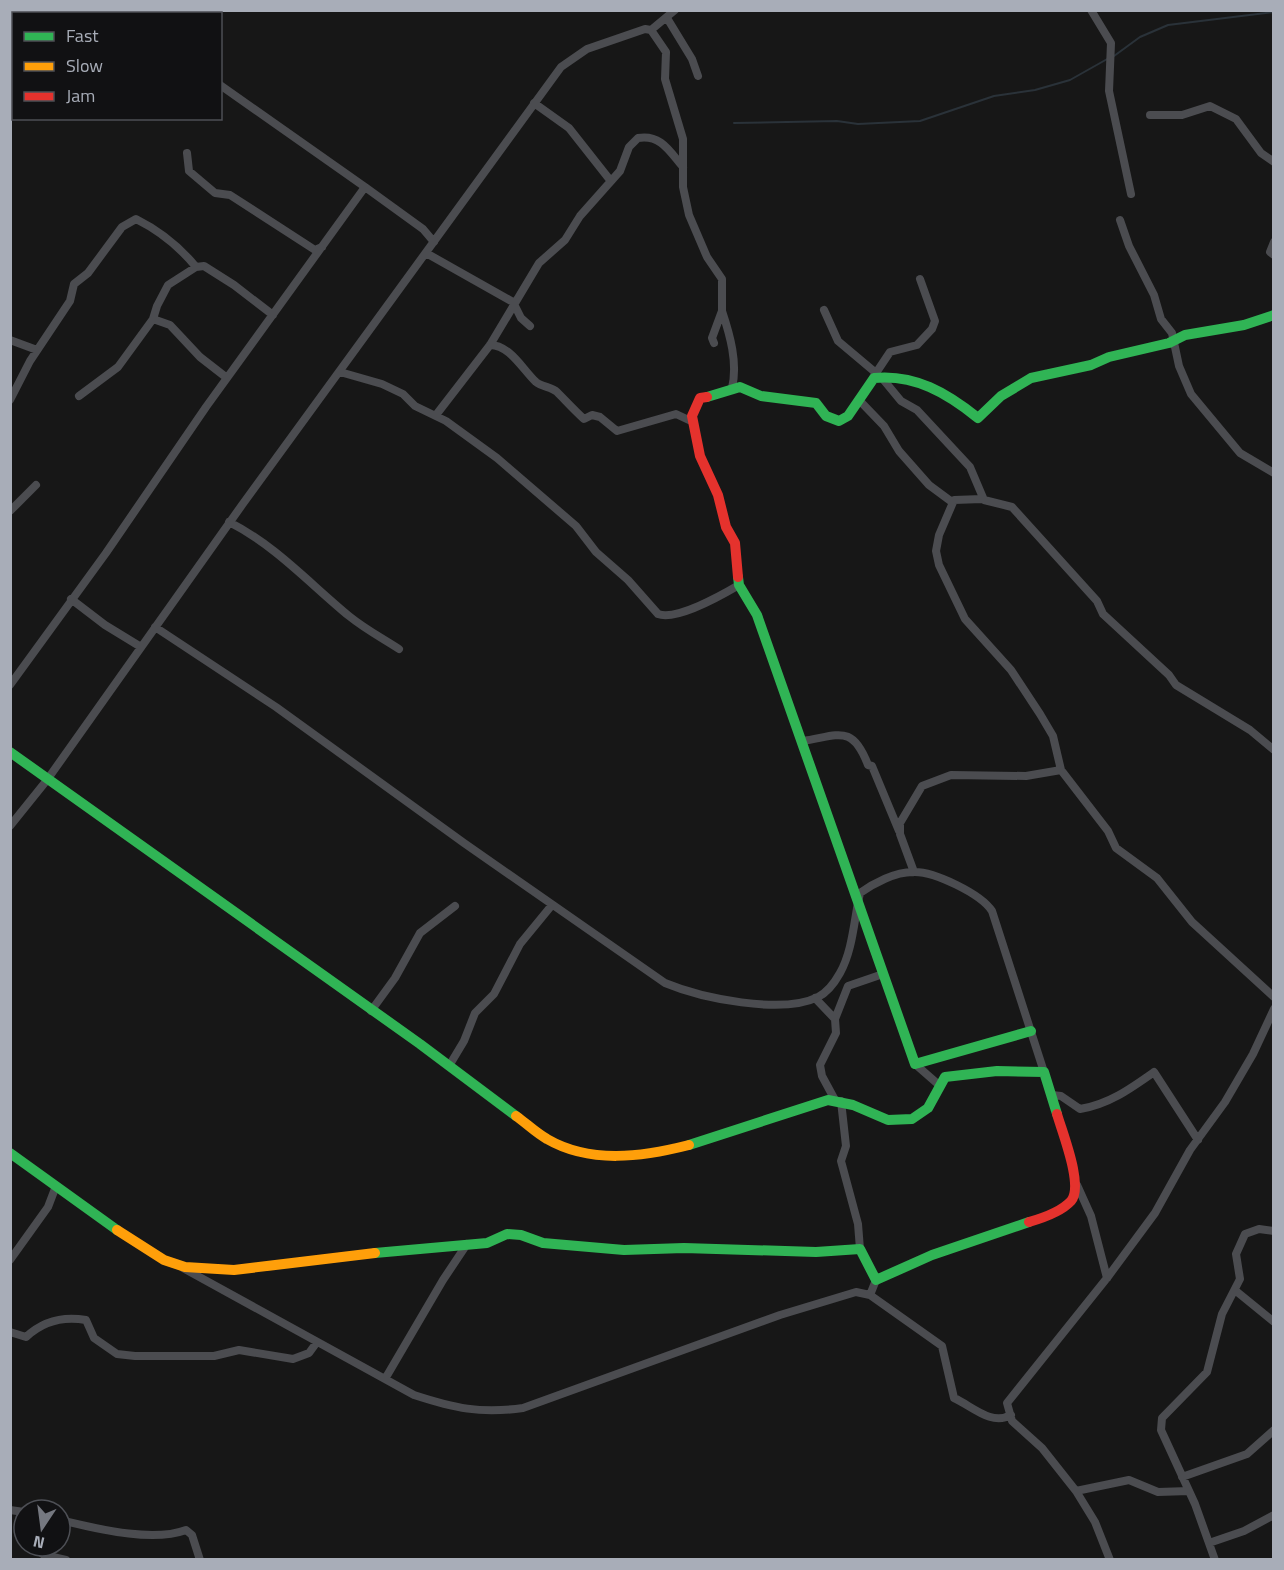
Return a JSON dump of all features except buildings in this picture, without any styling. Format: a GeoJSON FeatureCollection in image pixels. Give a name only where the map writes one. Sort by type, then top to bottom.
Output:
{"type":"FeatureCollection","features":[{"type":"Feature","properties":{"kind":"street"},"geometry":{"type":"LineString","coordinates":[[651,30],[675,10]]}},
{"type":"Feature","properties":{"kind":"street"},"geometry":{"type":"LineString","coordinates":[[1090,10],[1110,43],[1109,92],[1131,194]]}},
{"type":"Feature","properties":{"kind":"street"},"geometry":{"type":"LineString","coordinates":[[667,18],[692,59],[699,76]]}},
{"type":"Feature","properties":{"kind":"street"},"geometry":{"type":"LineString","coordinates":[[10,826],[47,780],[229,522],[534,103],[569,60],[587,49],[645,29],[651,30],[666,52],[665,78],[683,139],[683,187],[694,229],[707,257],[722,279],[722,310],[728,329],[735,374],[732,388]]}},
{"type":"Feature","properties":{"kind":"street"},"geometry":{"type":"LineString","coordinates":[[222,86],[423,229],[434,242]]}},
{"type":"Feature","properties":{"kind":"street"},"geometry":{"type":"LineString","coordinates":[[534,103],[569,128],[610,180]]}},
{"type":"Feature","properties":{"kind":"street"},"geometry":{"type":"LineString","coordinates":[[1150,115],[1182,115],[1210,106],[1236,119],[1261,153],[1274,162]]}},
{"type":"Feature","properties":{"kind":"street"},"geometry":{"type":"LineString","coordinates":[[436,415],[490,345],[539,263],[565,240],[580,216],[620,171],[629,147],[638,138],[656,139],[667,147],[683,167]]}},
{"type":"Feature","properties":{"kind":"street"},"geometry":{"type":"LineString","coordinates":[[187,153],[189,171],[215,193],[230,195],[315,250],[323,247]]}},
{"type":"Feature","properties":{"kind":"street"},"geometry":{"type":"LineString","coordinates":[[10,685],[365,187]]}},
{"type":"Feature","properties":{"kind":"street"},"geometry":{"type":"LineString","coordinates":[[10,400],[37,350],[70,301],[74,284],[88,273],[122,228],[136,219],[168,238],[196,267]]}},
{"type":"Feature","properties":{"kind":"street"},"geometry":{"type":"LineString","coordinates":[[1120,220],[1129,246],[1173,341],[1179,366],[1191,394],[1199,406],[1216,421],[1240,453],[1274,473]]}},
{"type":"Feature","properties":{"kind":"street"},"geometry":{"type":"LineString","coordinates":[[1274,242],[1270,252],[1274,255]]}},
{"type":"Feature","properties":{"kind":"street"},"geometry":{"type":"LineString","coordinates":[[426,253],[514,304],[519,315],[530,326]]}},
{"type":"Feature","properties":{"kind":"street"},"geometry":{"type":"LineString","coordinates":[[79,396],[118,367],[153,319],[168,285],[196,267],[204,266],[234,285],[273,315]]}},
{"type":"Feature","properties":{"kind":"street"},"geometry":{"type":"LineString","coordinates":[[920,279],[935,321],[932,329],[917,345],[890,352],[879,375],[869,384],[848,416],[839,421],[826,416],[816,404],[789,402],[761,396],[740,387],[732,388],[719,395],[700,398],[695,406],[693,422],[700,456],[718,495],[726,527],[735,543],[739,585],[757,615],[915,1064],[939,1085]]}},
{"type":"Feature","properties":{"kind":"street"},"geometry":{"type":"LineString","coordinates":[[714,343],[712,338],[722,310]]}},
{"type":"Feature","properties":{"kind":"street"},"geometry":{"type":"LineString","coordinates":[[824,310],[838,341],[879,375],[901,402],[917,410],[969,466],[982,499]]}},
{"type":"Feature","properties":{"kind":"street"},"geometry":{"type":"LineString","coordinates":[[879,375],[931,387],[954,397],[978,418],[1001,396],[1031,378],[1092,365],[1109,357],[1185,336],[1244,325],[1274,315]]}},
{"type":"Feature","properties":{"kind":"street"},"geometry":{"type":"LineString","coordinates":[[153,319],[170,325],[200,357],[227,378]]}},
{"type":"Feature","properties":{"kind":"street"},"geometry":{"type":"LineString","coordinates":[[10,340],[37,350]]}},
{"type":"Feature","properties":{"kind":"street"},"geometry":{"type":"LineString","coordinates":[[490,345],[497,345],[520,362],[536,382],[556,391],[562,401],[584,419],[592,415],[600,417],[617,431],[634,428],[676,414],[693,422]]}},
{"type":"Feature","properties":{"kind":"street"},"geometry":{"type":"LineString","coordinates":[[340,372],[382,384],[403,394],[415,406],[436,415],[533,488],[576,526],[596,552],[628,580],[658,614],[672,616],[718,597],[739,585]]}},
{"type":"Feature","properties":{"kind":"street"},"geometry":{"type":"LineString","coordinates":[[859,400],[880,422],[899,451],[929,485],[952,502]]}},
{"type":"Feature","properties":{"kind":"street"},"geometry":{"type":"LineString","coordinates":[[10,511],[36,485]]}},
{"type":"Feature","properties":{"kind":"street"},"geometry":{"type":"LineString","coordinates":[[1274,750],[1250,730],[1176,685],[1170,675],[1103,614],[1097,601],[1012,507],[982,499],[957,498],[952,502],[939,535],[936,551],[950,591],[965,619],[1011,670],[1036,707],[1053,736],[1061,770],[1108,831],[1116,848],[1157,878],[1192,922],[1274,997]]}},
{"type":"Feature","properties":{"kind":"street"},"geometry":{"type":"LineString","coordinates":[[229,522],[248,532],[287,561],[349,615],[376,636],[399,649]]}},
{"type":"Feature","properties":{"kind":"street"},"geometry":{"type":"LineString","coordinates":[[71,599],[105,626],[141,647]]}},
{"type":"Feature","properties":{"kind":"street"},"geometry":{"type":"LineString","coordinates":[[155,627],[276,707],[665,983],[679,989],[750,1004],[818,997],[883,974]]}},
{"type":"Feature","properties":{"kind":"street"},"geometry":{"type":"LineString","coordinates":[[802,741],[836,734],[848,735],[853,739],[868,765],[872,766],[914,872]]}},
{"type":"Feature","properties":{"kind":"street"},"geometry":{"type":"LineString","coordinates":[[10,752],[47,780],[128,834],[547,1139],[567,1150],[586,1155],[645,1154],[717,1136],[818,1102],[838,1100],[887,1120],[904,1122],[929,1107],[939,1085],[945,1077],[952,1074],[997,1071],[1044,1072]]}},
{"type":"Feature","properties":{"kind":"street"},"geometry":{"type":"LineString","coordinates":[[900,834],[900,823],[922,786],[951,775],[1026,776],[1061,770]]}},
{"type":"Feature","properties":{"kind":"street"},"geometry":{"type":"LineString","coordinates":[[818,997],[841,971],[858,912],[860,893],[869,887],[904,873],[914,872],[949,883],[986,903],[992,911],[1052,1095],[1077,1185],[1091,1216],[1107,1278]]}},
{"type":"Feature","properties":{"kind":"street"},"geometry":{"type":"LineString","coordinates":[[449,1066],[464,1041],[475,1013],[494,994],[520,944],[552,905]]}},
{"type":"Feature","properties":{"kind":"street"},"geometry":{"type":"LineString","coordinates":[[371,1011],[395,978],[420,933],[455,906]]}},
{"type":"Feature","properties":{"kind":"street"},"geometry":{"type":"LineString","coordinates":[[834,1019],[848,986]]}},
{"type":"Feature","properties":{"kind":"street"},"geometry":{"type":"LineString","coordinates":[[818,997],[834,1019],[836,1033],[820,1065],[822,1076],[838,1100],[846,1146],[841,1161],[858,1224],[860,1249],[876,1280]]}},
{"type":"Feature","properties":{"kind":"street"},"geometry":{"type":"LineString","coordinates":[[1110,1560],[1095,1522],[1076,1491],[1042,1448],[1012,1420],[1007,1403],[1107,1278],[1155,1212],[1252,1054],[1274,1010]]}},
{"type":"Feature","properties":{"kind":"street"},"geometry":{"type":"LineString","coordinates":[[915,1064],[1030,1031]]}},
{"type":"Feature","properties":{"kind":"street"},"geometry":{"type":"LineString","coordinates":[[1052,1095],[1061,1096],[1080,1109],[1097,1106],[1116,1098],[1154,1072],[1198,1140]]}},
{"type":"Feature","properties":{"kind":"street"},"geometry":{"type":"LineString","coordinates":[[10,1153],[116,1230],[414,1395],[446,1406],[491,1413],[523,1408],[780,1315],[856,1292],[870,1295],[942,1346],[954,1398],[974,1407],[986,1417],[1005,1418],[1011,1415]]}},
{"type":"Feature","properties":{"kind":"street"},"geometry":{"type":"LineString","coordinates":[[870,1295],[876,1280],[932,1255],[1048,1216],[1072,1200],[1077,1185]]}},
{"type":"Feature","properties":{"kind":"street"},"geometry":{"type":"LineString","coordinates":[[10,1260],[48,1207],[56,1186]]}},
{"type":"Feature","properties":{"kind":"street"},"geometry":{"type":"LineString","coordinates":[[1215,1560],[1189,1491],[1161,1430],[1162,1418],[1207,1372],[1222,1314],[1236,1291],[1240,1279],[1236,1254],[1245,1234],[1259,1229],[1274,1231]]}},
{"type":"Feature","properties":{"kind":"street"},"geometry":{"type":"LineString","coordinates":[[179,1266],[234,1270],[487,1243],[507,1234],[521,1235],[543,1243],[624,1250],[684,1248],[816,1252],[860,1249]]}},
{"type":"Feature","properties":{"kind":"street"},"geometry":{"type":"LineString","coordinates":[[385,1379],[443,1280],[467,1244]]}},
{"type":"Feature","properties":{"kind":"street"},"geometry":{"type":"LineString","coordinates":[[1236,1291],[1274,1322]]}},
{"type":"Feature","properties":{"kind":"street"},"geometry":{"type":"LineString","coordinates":[[10,1332],[26,1337],[34,1329],[58,1319],[86,1320],[94,1338],[117,1354],[135,1356],[214,1356],[239,1350],[293,1359],[309,1353],[317,1341]]}},
{"type":"Feature","properties":{"kind":"street"},"geometry":{"type":"LineString","coordinates":[[1182,1477],[1247,1454],[1274,1430]]}},
{"type":"Feature","properties":{"kind":"street"},"geometry":{"type":"LineString","coordinates":[[1076,1491],[1129,1479],[1158,1492],[1189,1491]]}},
{"type":"Feature","properties":{"kind":"street"},"geometry":{"type":"LineString","coordinates":[[1209,1543],[1244,1531],[1273,1516]]}},
{"type":"Feature","properties":{"kind":"street"},"geometry":{"type":"LineString","coordinates":[[72,1522],[124,1533],[177,1534],[186,1530],[192,1535],[200,1560]]}},
{"type":"Feature","properties":{"kind":"waterway"},"geometry":{"type":"LineString","coordinates":[[1114,56],[1140,37],[1168,25],[1274,12]]}},
{"type":"Feature","properties":{"kind":"waterway"},"geometry":{"type":"LineString","coordinates":[[734,123],[837,121],[858,124],[920,121],[994,96],[1035,90],[1070,80],[1109,58]]}},
{"type":"Feature","properties":{"kind":"traffic: fast"},"geometry":{"type":"LineString","coordinates":[[707,397],[740,387],[761,396],[816,403],[826,416],[839,421],[848,416],[874,378],[903,379],[917,382],[942,393],[978,418],[1001,396],[1031,378],[1091,365],[1109,357],[1169,343],[1185,335],[1244,325],[1274,315]]}},
{"type":"Feature","properties":{"kind":"traffic: fast"},"geometry":{"type":"LineString","coordinates":[[738,577],[739,585],[757,615],[915,1064],[1031,1031]]}},
{"type":"Feature","properties":{"kind":"traffic: fast"},"geometry":{"type":"LineString","coordinates":[[10,752],[420,1044],[516,1116]]}},
{"type":"Feature","properties":{"kind":"traffic: fast"},"geometry":{"type":"LineString","coordinates":[[689,1145],[828,1100],[853,1105],[888,1120],[912,1119],[928,1108],[945,1077],[997,1071],[1044,1072],[1057,1114]]}},
{"type":"Feature","properties":{"kind":"traffic: fast"},"geometry":{"type":"LineString","coordinates":[[10,1153],[117,1230]]}},
{"type":"Feature","properties":{"kind":"traffic: fast"},"geometry":{"type":"LineString","coordinates":[[375,1253],[487,1243],[507,1234],[521,1235],[543,1243],[624,1250],[684,1248],[816,1252],[860,1249],[876,1280],[932,1255],[1029,1222]]}},
{"type":"Feature","properties":{"kind":"traffic: slow"},"geometry":{"type":"LineString","coordinates":[[516,1116],[547,1139],[564,1147],[598,1155],[635,1155],[689,1145]]}},
{"type":"Feature","properties":{"kind":"traffic: slow"},"geometry":{"type":"LineString","coordinates":[[117,1230],[164,1260],[185,1267],[234,1270],[375,1253]]}},
{"type":"Feature","properties":{"kind":"traffic: jam"},"geometry":{"type":"LineString","coordinates":[[707,397],[700,398],[692,416],[700,456],[718,495],[726,527],[735,543],[738,577]]}},
{"type":"Feature","properties":{"kind":"traffic: jam"},"geometry":{"type":"LineString","coordinates":[[1029,1222],[1062,1208],[1071,1201],[1074,1194],[1074,1172],[1057,1114]]}}]}
